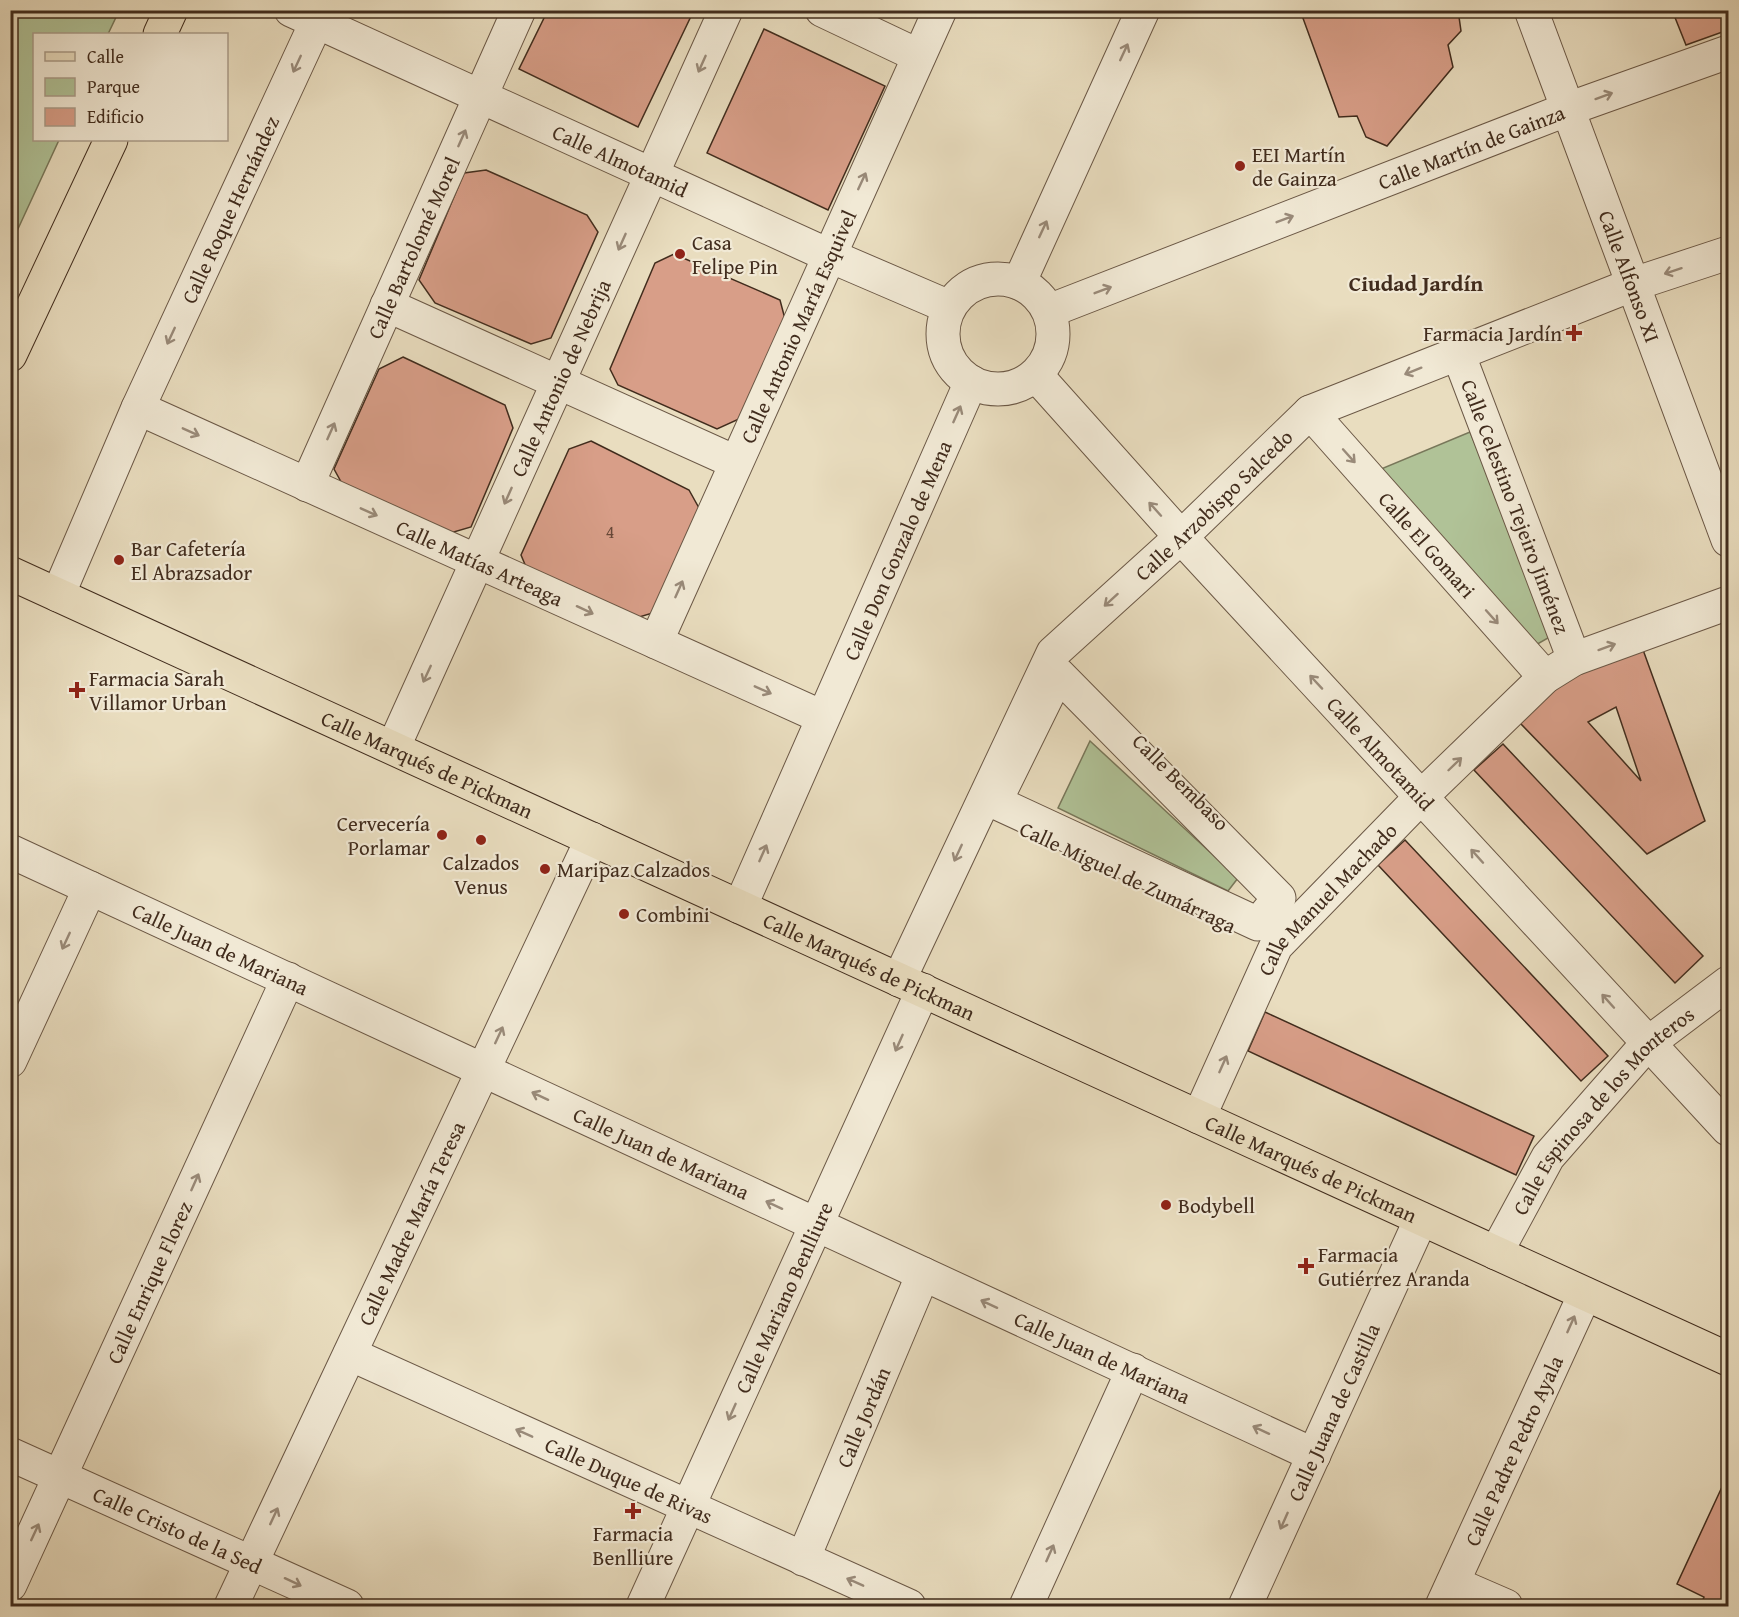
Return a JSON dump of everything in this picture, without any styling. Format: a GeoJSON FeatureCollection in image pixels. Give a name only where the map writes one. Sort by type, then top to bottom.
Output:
{"type":"FeatureCollection","features":[{"type":"Feature","properties":{"kind":"main road"},"geometry":{"type":"LineString","coordinates":[[160,33],[171,10]]}},
{"type":"Feature","properties":{"kind":"main road"},"geometry":{"type":"LineString","coordinates":[[10,355],[111,141]]}},
{"type":"Feature","properties":{"kind":"main road","name":"Calle Marqués de Pickman"},"geometry":{"type":"LineString","coordinates":[[10,573],[394,746],[740,907],[1728,1359]]}},
{"type":"Feature","properties":{"kind":"street","name":"Calle Bartolomé Morel"},"geometry":{"type":"LineString","coordinates":[[307,485],[519,10]]}},
{"type":"Feature","properties":{"kind":"street","name":"Calle Antonio de Nebrija"},"geometry":{"type":"LineString","coordinates":[[394,746],[726,10]]}},
{"type":"Feature","properties":{"kind":"street"},"geometry":{"type":"LineString","coordinates":[[822,10],[919,56]]}},
{"type":"Feature","properties":{"kind":"street","name":"Calle Antonio María Esquivel"},"geometry":{"type":"LineString","coordinates":[[656,642],[940,10]]}},
{"type":"Feature","properties":{"kind":"street"},"geometry":{"type":"LineString","coordinates":[[1019,283],[1143,10]]}},
{"type":"Feature","properties":{"kind":"street","name":"Calle Alfonso XI"},"geometry":{"type":"LineString","coordinates":[[1531,10],[1728,540]]}},
{"type":"Feature","properties":{"kind":"street","name":"Calle Almotamid"},"geometry":{"type":"LineString","coordinates":[[310,14],[481,98],[828,255],[949,307]]}},
{"type":"Feature","properties":{"kind":"street","name":"Calle Roque Hernández"},"geometry":{"type":"LineString","coordinates":[[58,594],[310,14]]}},
{"type":"Feature","properties":{"kind":"street","name":"Calle Martín de Gainza"},"geometry":{"type":"LineString","coordinates":[[1049,311],[1568,109],[1728,52]]}},
{"type":"Feature","properties":{"kind":"street","name":"Calle Arzobispo Salcedo"},"geometry":{"type":"LineString","coordinates":[[911,985],[980,808],[1053,653],[1181,537],[1310,412],[1634,284],[1728,253]]}},
{"type":"Feature","properties":{"kind":"street"},"geometry":{"type":"LineString","coordinates":[[1003,279],[1019,283],[1031,289],[1049,311],[1053,328],[1053,345],[1047,361],[1036,375],[1021,385],[1005,390],[987,389],[957,372],[945,349],[943,323],[949,307],[959,294],[979,282],[1003,279]]}},
{"type":"Feature","properties":{"kind":"street"},"geometry":{"type":"LineString","coordinates":[[387,305],[735,462]]}},
{"type":"Feature","properties":{"kind":"street","name":"Calle Celestino Tejeiro Jiménez"},"geometry":{"type":"LineString","coordinates":[[1458,353],[1574,659]]}},
{"type":"Feature","properties":{"kind":"street","name":"Calle Almotamid"},"geometry":{"type":"LineString","coordinates":[[1036,375],[1181,537],[1422,796],[1647,1044],[1728,1129]]}},
{"type":"Feature","properties":{"kind":"street","name":"Calle Don Gonzalo de Mena"},"geometry":{"type":"LineString","coordinates":[[740,907],[971,382]]}},
{"type":"Feature","properties":{"kind":"street","name":"Calle Matías Arteaga"},"geometry":{"type":"LineString","coordinates":[[138,408],[822,717]]}},
{"type":"Feature","properties":{"kind":"street","name":"Calle El Gomari"},"geometry":{"type":"LineString","coordinates":[[1310,412],[1545,677]]}},
{"type":"Feature","properties":{"kind":"street","name":"Calle Manuel Machado"},"geometry":{"type":"LineString","coordinates":[[1198,1117],[1267,935],[1309,912],[1422,796],[1545,677],[1574,659],[1728,603]]}},
{"type":"Feature","properties":{"kind":"street","name":"Calle Bembaso"},"geometry":{"type":"LineString","coordinates":[[1053,653],[1309,912]]}},
{"type":"Feature","properties":{"kind":"street"},"geometry":{"type":"LineString","coordinates":[[1058,674],[1279,898],[1267,935],[995,802],[1058,674]]}},
{"type":"Feature","properties":{"kind":"street","name":"Calle Miguel de Zumárraga"},"geometry":{"type":"LineString","coordinates":[[980,808],[1267,935]]}},
{"type":"Feature","properties":{"kind":"street","name":"Calle Madre María Teresa"},"geometry":{"type":"LineString","coordinates":[[231,1606],[592,838]]}},
{"type":"Feature","properties":{"kind":"street","name":"Calle Juan de Mariana"},"geometry":{"type":"LineString","coordinates":[[10,851],[1314,1455]]}},
{"type":"Feature","properties":{"kind":"street"},"geometry":{"type":"LineString","coordinates":[[10,1061],[90,888]]}},
{"type":"Feature","properties":{"kind":"street","name":"Calle Enrique Florez"},"geometry":{"type":"LineString","coordinates":[[10,1585],[288,979]]}},
{"type":"Feature","properties":{"kind":"street","name":"Calle Espinosa de los Monteros"},"geometry":{"type":"LineString","coordinates":[[1496,1253],[1548,1158],[1647,1044],[1728,983]]}},
{"type":"Feature","properties":{"kind":"street","name":"Calle Mariano Benlliure"},"geometry":{"type":"LineString","coordinates":[[643,1606],[816,1224],[911,985]]}},
{"type":"Feature","properties":{"kind":"street","name":"Calle Juana de Castilla"},"geometry":{"type":"LineString","coordinates":[[1245,1606],[1421,1219]]}},
{"type":"Feature","properties":{"kind":"street","name":"Calle Jordán"},"geometry":{"type":"LineString","coordinates":[[803,1559],[923,1274]]}},
{"type":"Feature","properties":{"kind":"street","name":"Calle Padre Pedro Ayala"},"geometry":{"type":"LineString","coordinates":[[1448,1595],[1585,1294]]}},
{"type":"Feature","properties":{"kind":"street","name":"Calle Duque de Rivas"},"geometry":{"type":"LineString","coordinates":[[350,1354],[909,1606]]}},
{"type":"Feature","properties":{"kind":"street"},"geometry":{"type":"LineString","coordinates":[[1026,1606],[1133,1370]]}},
{"type":"Feature","properties":{"kind":"street","name":"Calle Cristo de la Sed"},"geometry":{"type":"LineString","coordinates":[[10,1454],[347,1606]]}},
{"type":"Feature","properties":{"kind":"street"},"geometry":{"type":"LineString","coordinates":[[1448,1595],[1506,1606]]}},
{"type":"Feature","properties":{"kind":"green space"},"geometry":{"type":"Polygon","coordinates":[[[11,10],[119,11],[108,33],[33,33],[33,141],[59,141],[11,244],[11,10]]]}},
{"type":"Feature","properties":{"kind":"green space"},"geometry":{"type":"Polygon","coordinates":[[[1470,432],[1555,634],[1534,646],[1381,469],[1470,432]]]}},
{"type":"Feature","properties":{"kind":"green space"},"geometry":{"type":"Polygon","coordinates":[[[1090,741],[1238,878],[1228,891],[1058,808],[1090,741]]]}},
{"type":"Feature","properties":{"kind":"building"},"geometry":{"type":"Polygon","coordinates":[[[548,10],[694,10],[638,127],[519,69],[548,10]]]}},
{"type":"Feature","properties":{"kind":"building"},"geometry":{"type":"Polygon","coordinates":[[[904,10],[923,10],[920,18],[904,10]]]}},
{"type":"Feature","properties":{"kind":"building"},"geometry":{"type":"Polygon","coordinates":[[[1300,10],[1458,10],[1461,31],[1448,45],[1453,67],[1387,146],[1366,137],[1357,116],[1339,117],[1300,10]]]}},
{"type":"Feature","properties":{"kind":"building"},"geometry":{"type":"Polygon","coordinates":[[[1672,10],[1728,10],[1728,30],[1686,45],[1672,10]]]}},
{"type":"Feature","properties":{"kind":"building"},"geometry":{"type":"Polygon","coordinates":[[[764,29],[885,86],[828,210],[707,153],[764,29]]]}},
{"type":"Feature","properties":{"kind":"building"},"geometry":{"type":"Polygon","coordinates":[[[486,170],[587,215],[598,232],[551,338],[531,344],[435,303],[419,280],[464,173],[486,170]]]}},
{"type":"Feature","properties":{"kind":"building"},"geometry":{"type":"Polygon","coordinates":[[[674,254],[780,300],[785,319],[739,419],[717,429],[618,385],[610,369],[655,263],[674,254]]]}},
{"type":"Feature","properties":{"kind":"building"},"geometry":{"type":"Polygon","coordinates":[[[403,357],[505,405],[513,428],[471,527],[447,534],[345,489],[334,469],[379,369],[403,357]]]}},
{"type":"Feature","properties":{"kind":"building"},"geometry":{"type":"Polygon","coordinates":[[[591,441],[689,490],[699,508],[656,612],[636,618],[529,574],[521,555],[569,449],[591,441]]]}},
{"type":"Feature","properties":{"kind":"building"},"geometry":{"type":"Polygon","coordinates":[[[1642,647],[1705,821],[1647,854],[1520,723],[1559,686],[1587,668],[1642,647]],[[1616,707],[1588,722],[1641,781],[1616,707]]]}},
{"type":"Feature","properties":{"kind":"building"},"geometry":{"type":"Polygon","coordinates":[[[1503,744],[1703,956],[1675,983],[1474,770],[1503,744]]]}},
{"type":"Feature","properties":{"kind":"building"},"geometry":{"type":"Polygon","coordinates":[[[1405,840],[1608,1056],[1581,1081],[1378,865],[1405,840]]]}},
{"type":"Feature","properties":{"kind":"building"},"geometry":{"type":"Polygon","coordinates":[[[1265,1012],[1534,1136],[1516,1175],[1248,1051],[1265,1012]]]}},
{"type":"Feature","properties":{"kind":"building"},"geometry":{"type":"Polygon","coordinates":[[[1728,1474],[1728,1606],[1713,1606],[1702,1602],[1704,1597],[1677,1584],[1728,1474]]]}},
{"type":"Feature","properties":{"kind":"place","name":"EEI Martín de Gainza"},"geometry":{"type":"Point","coordinates":[1240,166]}},
{"type":"Feature","properties":{"kind":"place","name":"Casa Felipe Pin"},"geometry":{"type":"Point","coordinates":[680,254]}},
{"type":"Feature","properties":{"kind":"place","name":"Farmacia Jardín"},"geometry":{"type":"Point","coordinates":[1574,333]}},
{"type":"Feature","properties":{"kind":"place","name":"Bar Cafetería El Abrazsador"},"geometry":{"type":"Point","coordinates":[119,560]}},
{"type":"Feature","properties":{"kind":"place","name":"Farmacia Sarah Villamor Urban"},"geometry":{"type":"Point","coordinates":[77,690]}},
{"type":"Feature","properties":{"kind":"place","name":"Cervecería Porlamar"},"geometry":{"type":"Point","coordinates":[442,835]}},
{"type":"Feature","properties":{"kind":"place","name":"Calzados Venus"},"geometry":{"type":"Point","coordinates":[481,840]}},
{"type":"Feature","properties":{"kind":"place","name":"Maripaz Calzados"},"geometry":{"type":"Point","coordinates":[545,869]}},
{"type":"Feature","properties":{"kind":"place","name":"Combini"},"geometry":{"type":"Point","coordinates":[624,914]}},
{"type":"Feature","properties":{"kind":"place","name":"Bodybell"},"geometry":{"type":"Point","coordinates":[1166,1205]}},
{"type":"Feature","properties":{"kind":"place","name":"Farmacia Gutiérrez Aranda"},"geometry":{"type":"Point","coordinates":[1306,1266]}},
{"type":"Feature","properties":{"kind":"place","name":"Farmacia Benlliure"},"geometry":{"type":"Point","coordinates":[633,1511]}},
{"type":"Feature","properties":{"kind":"district","name":"Ciudad Jardín"},"geometry":{"type":"Point","coordinates":[1416,283]}}]}
